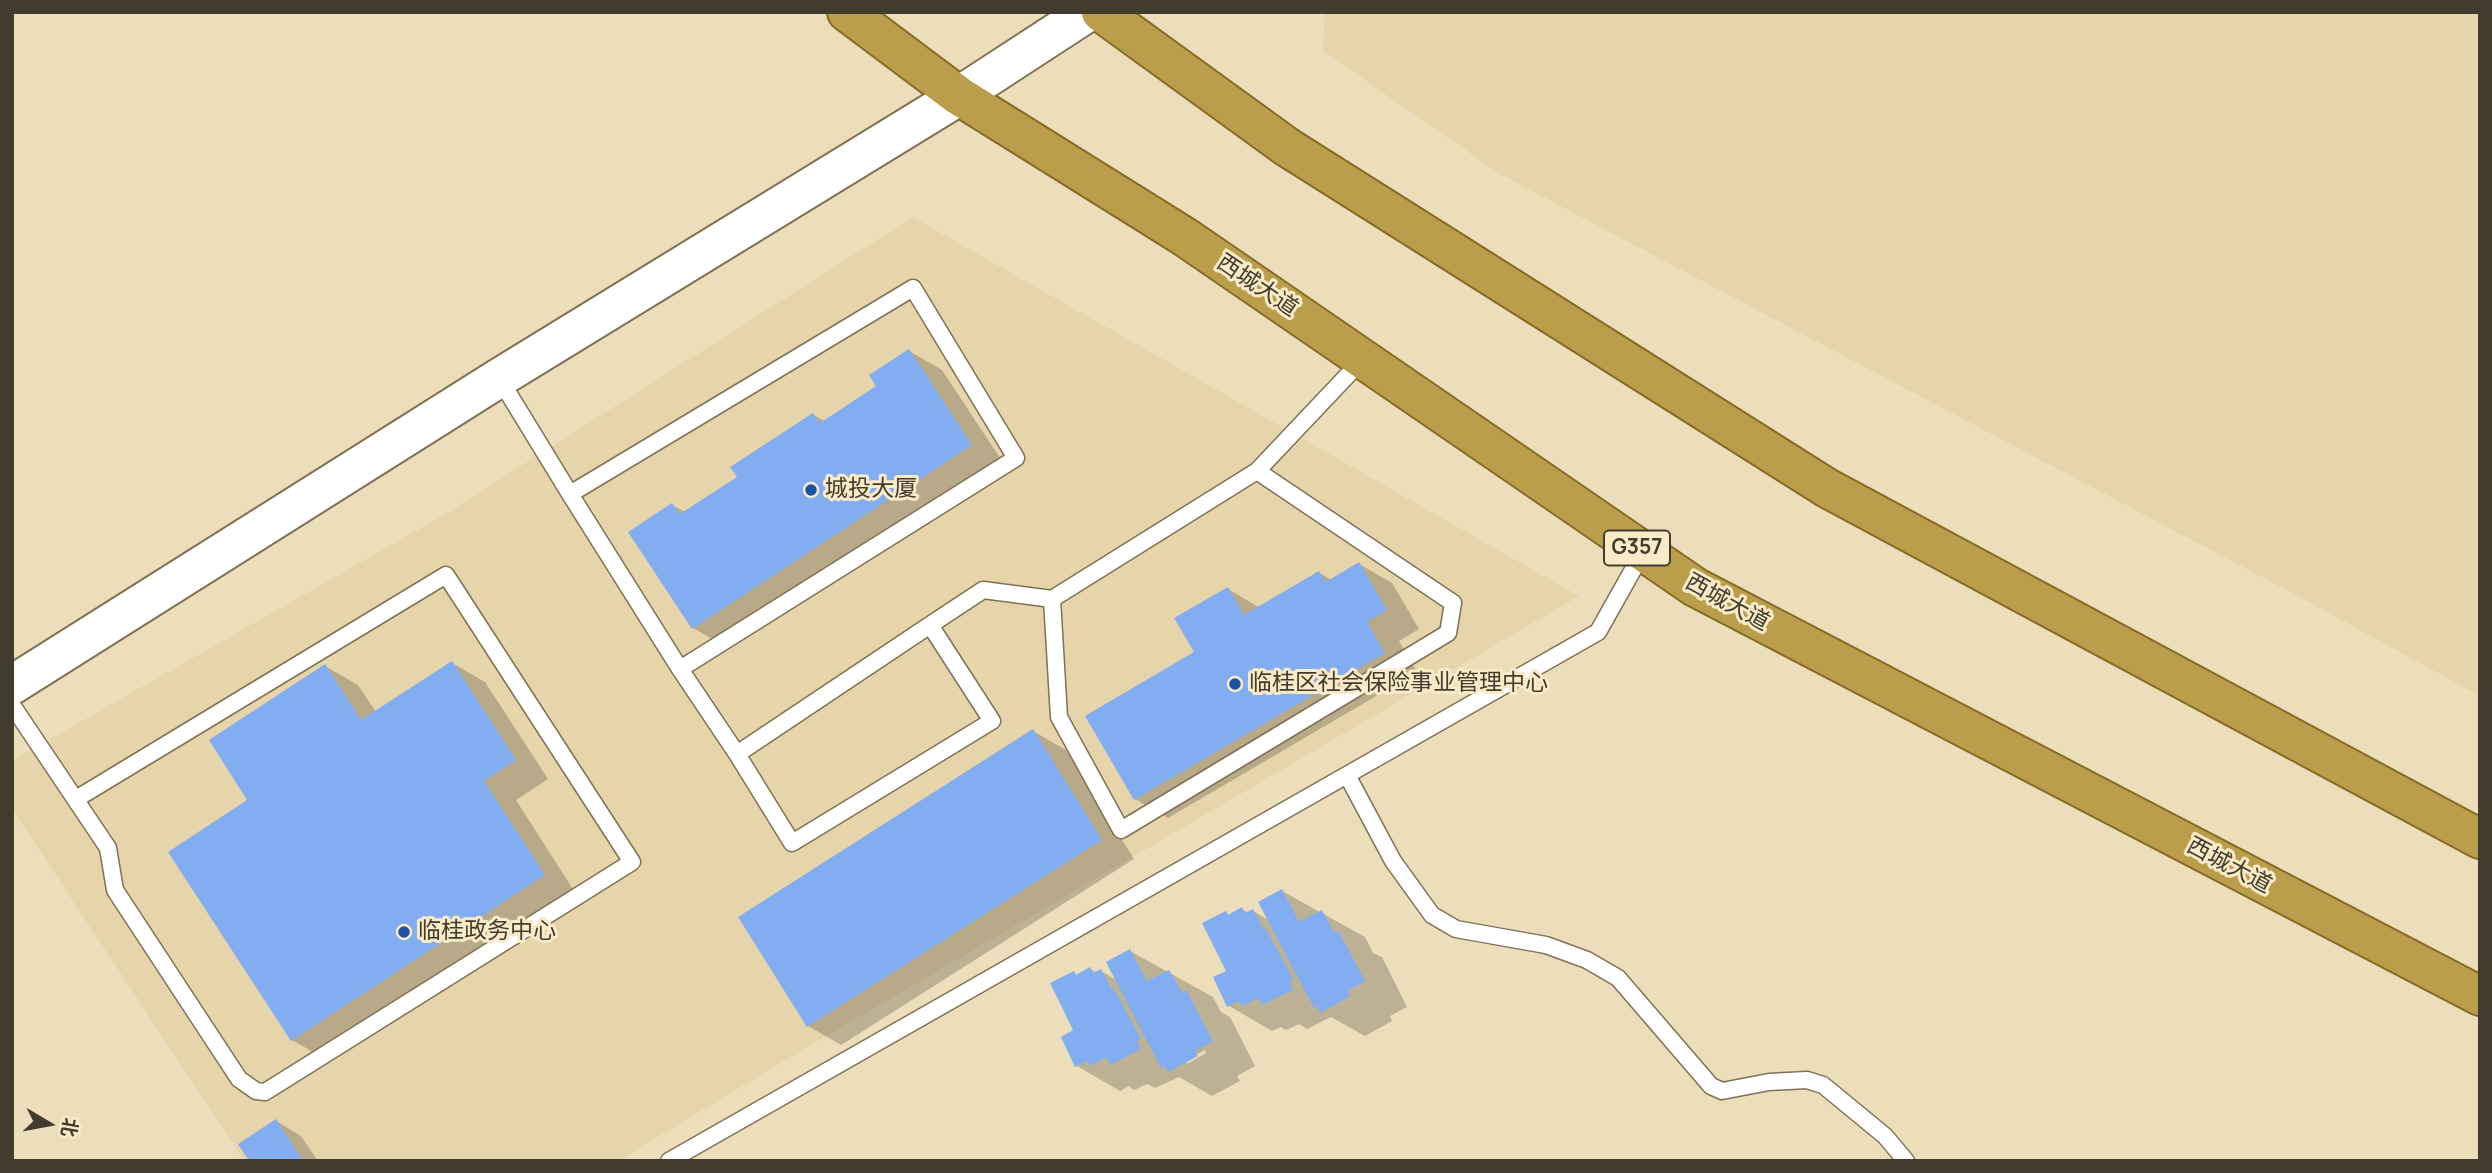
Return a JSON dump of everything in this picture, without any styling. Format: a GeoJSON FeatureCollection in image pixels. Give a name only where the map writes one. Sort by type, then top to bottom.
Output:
{"type":"FeatureCollection","features":[{"type":"Feature","properties":{"kind":"highway","name":"西城大道"},"geometry":{"type":"LineString","coordinates":[[848,12],[959,96],[1185,237],[1695,587],[2480,996]]}},
{"type":"Feature","properties":{"kind":"highway"},"geometry":{"type":"LineString","coordinates":[[1101,12],[1287,146],[1826,488],[2480,838]]}},
{"type":"Feature","properties":{"kind":"main road"},"geometry":{"type":"LineString","coordinates":[[12,685],[499,378],[959,96],[1088,12]]}},
{"type":"Feature","properties":{"kind":"lane"},"geometry":{"type":"LineString","coordinates":[[570,494],[913,288],[1016,458],[680,669]]}},
{"type":"Feature","properties":{"kind":"lane"},"geometry":{"type":"LineString","coordinates":[[737,754],[983,590],[1052,599],[1257,471],[1363,359]]}},
{"type":"Feature","properties":{"kind":"lane"},"geometry":{"type":"LineString","coordinates":[[499,378],[792,843],[992,721],[930,625]]}},
{"type":"Feature","properties":{"kind":"lane"},"geometry":{"type":"LineString","coordinates":[[1052,599],[1059,717],[1121,830],[1448,633],[1453,603],[1257,471]]}},
{"type":"Feature","properties":{"kind":"lane"},"geometry":{"type":"LineString","coordinates":[[668,1161],[1598,632],[1643,552]]}},
{"type":"Feature","properties":{"kind":"lane"},"geometry":{"type":"LineString","coordinates":[[12,705],[108,848],[115,890],[239,1079],[256,1091],[265,1092],[632,862],[446,575],[76,799]]}},
{"type":"Feature","properties":{"kind":"lane"},"geometry":{"type":"LineString","coordinates":[[1347,775],[1393,861],[1432,915],[1456,929],[1546,945],[1587,960],[1618,978],[1711,1086],[1722,1091],[1769,1082],[1807,1080],[1823,1085],[1885,1136],[1906,1161]]}},
{"type":"Feature","properties":{"kind":"shaded area"},"geometry":{"type":"Polygon","coordinates":[[[1325,12],[2480,12],[2480,696],[2296,595],[1500,174],[1323,51],[1325,12]]]}},
{"type":"Feature","properties":{"kind":"shaded area"},"geometry":{"type":"Polygon","coordinates":[[[913,217],[1579,596],[794,1055],[618,1161],[245,1161],[12,809],[12,761],[447,513],[913,217]]]}},
{"type":"Feature","properties":{"kind":"building","name":"城投大厦"},"geometry":{"type":"Polygon","coordinates":[[[909,349],[972,445],[692,629],[628,532],[672,503],[680,514],[737,477],[730,467],[813,413],[820,423],[876,386],[869,375],[909,349]]]}},
{"type":"Feature","properties":{"kind":"building","name":"临桂区社会保险事业管理中心"},"geometry":{"type":"Polygon","coordinates":[[[1359,562],[1387,610],[1367,622],[1385,653],[1134,800],[1085,716],[1194,652],[1174,618],[1228,587],[1244,615],[1319,571],[1326,582],[1359,562]]]}},
{"type":"Feature","properties":{"kind":"building"},"geometry":{"type":"Polygon","coordinates":[[[452,661],[516,760],[484,781],[545,875],[291,1041],[168,852],[247,800],[209,740],[325,664],[361,720],[452,661]]]}},
{"type":"Feature","properties":{"kind":"building"},"geometry":{"type":"Polygon","coordinates":[[[1033,729],[1102,840],[807,1027],[738,917],[1033,729]]]}},
{"type":"Feature","properties":{"kind":"building"},"geometry":{"type":"Polygon","coordinates":[[[1282,889],[1299,922],[1322,910],[1334,933],[1338,930],[1365,981],[1347,991],[1350,996],[1320,1013],[1317,1006],[1314,1008],[1258,902],[1282,889]]]}},
{"type":"Feature","properties":{"kind":"building"},"geometry":{"type":"Polygon","coordinates":[[[1242,907],[1245,913],[1253,909],[1264,930],[1266,929],[1293,979],[1289,981],[1293,990],[1262,1005],[1259,998],[1242,1006],[1239,1001],[1227,1007],[1213,977],[1226,971],[1202,923],[1226,911],[1228,915],[1242,907]]]}},
{"type":"Feature","properties":{"kind":"building"},"geometry":{"type":"Polygon","coordinates":[[[1130,949],[1147,981],[1169,970],[1182,993],[1186,990],[1213,1041],[1195,1051],[1198,1056],[1168,1072],[1164,1066],[1161,1068],[1106,962],[1130,949]]]}},
{"type":"Feature","properties":{"kind":"building"},"geometry":{"type":"Polygon","coordinates":[[[1090,967],[1093,973],[1101,969],[1112,990],[1114,989],[1141,1039],[1137,1041],[1141,1049],[1110,1065],[1107,1057],[1090,1066],[1087,1061],[1075,1067],[1061,1037],[1073,1030],[1050,983],[1074,971],[1076,975],[1090,967]]]}},
{"type":"Feature","properties":{"kind":"building"},"geometry":{"type":"Polygon","coordinates":[[[276,1119],[303,1161],[249,1161],[238,1144],[276,1119]]]}},
{"type":"Feature","properties":{"kind":"place","name":"城投大厦"},"geometry":{"type":"Point","coordinates":[811,490]}},
{"type":"Feature","properties":{"kind":"place","name":"临桂区社会保险事业管理中心"},"geometry":{"type":"Point","coordinates":[1235,684]}},
{"type":"Feature","properties":{"kind":"place","name":"临桂政务中心"},"geometry":{"type":"Point","coordinates":[404,932]}}]}
